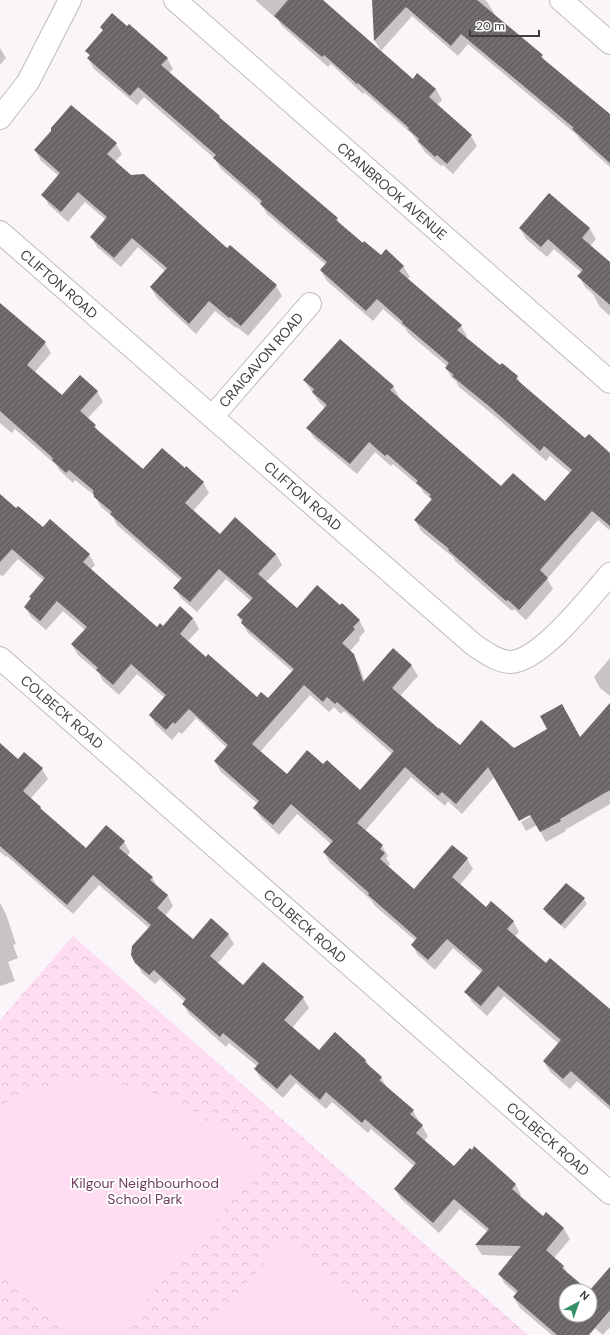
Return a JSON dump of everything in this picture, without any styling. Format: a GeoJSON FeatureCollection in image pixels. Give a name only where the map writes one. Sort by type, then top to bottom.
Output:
{"type":"FeatureCollection","features":[{"type":"Feature","properties":{"kind":"street"},"geometry":{"type":"LineString","coordinates":[[0,118],[28,82],[70,0]]}},
{"type":"Feature","properties":{"kind":"street","name":"CRANBROOK AVENUE"},"geometry":{"type":"LineString","coordinates":[[175,0],[610,382]]}},
{"type":"Feature","properties":{"kind":"street"},"geometry":{"type":"LineString","coordinates":[[561,0],[610,43]]}},
{"type":"Feature","properties":{"kind":"street","name":"CLIFTON ROAD"},"geometry":{"type":"LineString","coordinates":[[0,232],[474,645],[487,654],[499,660],[510,662],[525,658],[544,645],[572,617],[610,574]]}},
{"type":"Feature","properties":{"kind":"street","name":"CRAIGAVON ROAD"},"geometry":{"type":"LineString","coordinates":[[212,417],[310,304]]}},
{"type":"Feature","properties":{"kind":"street","name":"COLBECK ROAD"},"geometry":{"type":"LineString","coordinates":[[0,658],[610,1193]]}},
{"type":"Feature","properties":{"kind":"green space","name":"Kilgour Neighbourhood School Park"},"geometry":{"type":"Polygon","coordinates":[[[73,936],[528,1335],[0,1335],[0,1020],[73,936]]]}},
{"type":"Feature","properties":{"kind":"green space"},"geometry":{"type":"Polygon","coordinates":[[[90,1080],[112,1082],[166,1097],[195,1112],[228,1136],[263,1165],[116,1335],[74,1335],[0,1271],[0,1106],[40,1088],[65,1082],[90,1080]]]}},
{"type":"Feature","properties":{"kind":"green space"},"geometry":{"type":"Polygon","coordinates":[[[287,1237],[399,1335],[202,1335],[287,1237]]]}},
{"type":"Feature","properties":{"kind":"building"},"geometry":{"type":"Polygon","coordinates":[[[288,0],[323,0],[413,79],[417,73],[436,89],[429,97],[472,135],[447,164],[437,155],[435,157],[418,141],[419,139],[408,129],[409,128],[358,83],[357,84],[324,55],[322,57],[274,16],[288,0]]]}},
{"type":"Feature","properties":{"kind":"building"},"geometry":{"type":"Polygon","coordinates":[[[372,0],[477,0],[543,55],[541,57],[610,114],[610,163],[572,129],[574,128],[461,34],[451,46],[406,7],[374,41],[372,0]]]}},
{"type":"Feature","properties":{"kind":"building"},"geometry":{"type":"Polygon","coordinates":[[[112,13],[127,26],[129,24],[168,58],[161,65],[220,116],[219,117],[338,218],[336,220],[363,243],[364,241],[381,255],[386,249],[404,266],[399,271],[462,325],[457,330],[500,365],[502,363],[518,376],[516,379],[585,438],[589,434],[610,453],[610,526],[592,511],[540,570],[548,578],[519,610],[508,600],[506,601],[448,550],[449,549],[414,520],[432,499],[429,496],[431,495],[416,483],[418,481],[387,454],[385,456],[369,442],[350,464],[306,428],[327,405],[312,392],[314,389],[303,380],[340,339],[394,386],[390,390],[501,486],[513,473],[545,501],[572,470],[544,446],[540,451],[452,376],[454,375],[445,368],[449,363],[402,323],[403,322],[377,299],[366,311],[320,270],[327,262],[260,204],[262,201],[213,158],[216,155],[138,87],[130,96],[87,58],[90,55],[85,51],[103,30],[100,27],[112,13]]]}},
{"type":"Feature","properties":{"kind":"building"},"geometry":{"type":"Polygon","coordinates":[[[71,105],[117,143],[107,154],[131,175],[144,174],[227,248],[230,245],[277,285],[241,326],[209,301],[189,324],[150,287],[167,268],[132,238],[114,258],[90,237],[107,217],[78,192],[61,212],[41,195],[60,173],[34,150],[71,105]]]}},
{"type":"Feature","properties":{"kind":"building"},"geometry":{"type":"Polygon","coordinates":[[[549,193],[590,228],[582,238],[610,262],[610,305],[577,276],[583,270],[548,239],[541,247],[519,228],[549,193]]]}},
{"type":"Feature","properties":{"kind":"building"},"geometry":{"type":"Polygon","coordinates":[[[0,303],[46,342],[27,365],[62,395],[80,375],[98,391],[80,411],[96,425],[94,427],[143,469],[162,448],[204,482],[185,503],[220,534],[235,517],[276,554],[258,574],[297,608],[317,585],[340,605],[342,603],[360,620],[353,627],[355,629],[342,643],[354,654],[363,682],[393,648],[412,665],[392,688],[439,729],[460,745],[481,720],[514,748],[547,729],[540,716],[562,704],[580,737],[610,703],[610,790],[560,819],[561,821],[540,832],[530,815],[519,821],[488,767],[456,804],[442,792],[438,796],[405,767],[357,823],[383,845],[380,849],[385,853],[380,859],[414,889],[452,845],[468,858],[452,877],[486,907],[491,901],[514,921],[507,929],[546,963],[550,958],[610,1009],[610,1106],[571,1071],[563,1079],[543,1061],[561,1040],[498,986],[481,1006],[464,992],[483,970],[447,939],[428,960],[411,945],[417,938],[368,895],[369,893],[323,852],[333,841],[291,804],[273,825],[253,808],[259,801],[214,761],[228,745],[189,709],[175,724],[173,722],[166,730],[149,715],[166,695],[131,664],[113,685],[96,670],[98,668],[71,644],[87,627],[57,601],[40,621],[24,607],[31,598],[29,597],[45,578],[12,549],[0,562],[0,494],[16,508],[18,506],[43,527],[50,519],[90,554],[83,562],[157,627],[160,623],[163,626],[180,606],[193,618],[180,634],[206,657],[208,654],[257,697],[261,692],[268,698],[294,669],[241,623],[243,620],[237,615],[253,598],[219,569],[190,602],[173,588],[182,578],[110,514],[112,512],[94,497],[93,490],[69,470],[66,473],[52,460],[53,458],[0,411],[0,303]],[[304,685],[252,744],[287,774],[307,750],[323,764],[327,760],[360,790],[394,751],[337,702],[335,704],[327,697],[323,702],[304,685]]]}},
{"type":"Feature","properties":{"kind":"building"},"geometry":{"type":"Polygon","coordinates":[[[0,743],[18,759],[24,752],[43,768],[23,791],[41,807],[40,808],[86,848],[106,825],[125,841],[119,848],[153,877],[150,880],[168,895],[157,908],[193,939],[211,918],[229,934],[210,956],[243,985],[263,962],[304,997],[284,1020],[319,1050],[335,1032],[366,1060],[365,1062],[382,1077],[379,1080],[414,1110],[410,1114],[423,1125],[416,1133],[454,1166],[470,1148],[472,1150],[474,1146],[516,1184],[512,1189],[543,1216],[546,1212],[564,1228],[546,1250],[564,1266],[562,1268],[580,1283],[558,1283],[558,1323],[598,1323],[598,1283],[596,1283],[610,1267],[610,1310],[589,1335],[557,1335],[513,1297],[518,1291],[498,1274],[521,1246],[475,1245],[489,1229],[454,1199],[433,1223],[394,1189],[416,1163],[365,1119],[362,1123],[326,1092],[320,1100],[290,1074],[277,1089],[254,1069],[259,1063],[223,1033],[220,1037],[182,1004],[186,999],[154,970],[149,975],[135,963],[131,955],[132,946],[151,925],[93,875],[67,905],[0,846],[0,743]]]}},
{"type":"Feature","properties":{"kind":"building"},"geometry":{"type":"Polygon","coordinates":[[[566,883],[585,898],[561,925],[543,909],[566,883]]]}}]}
